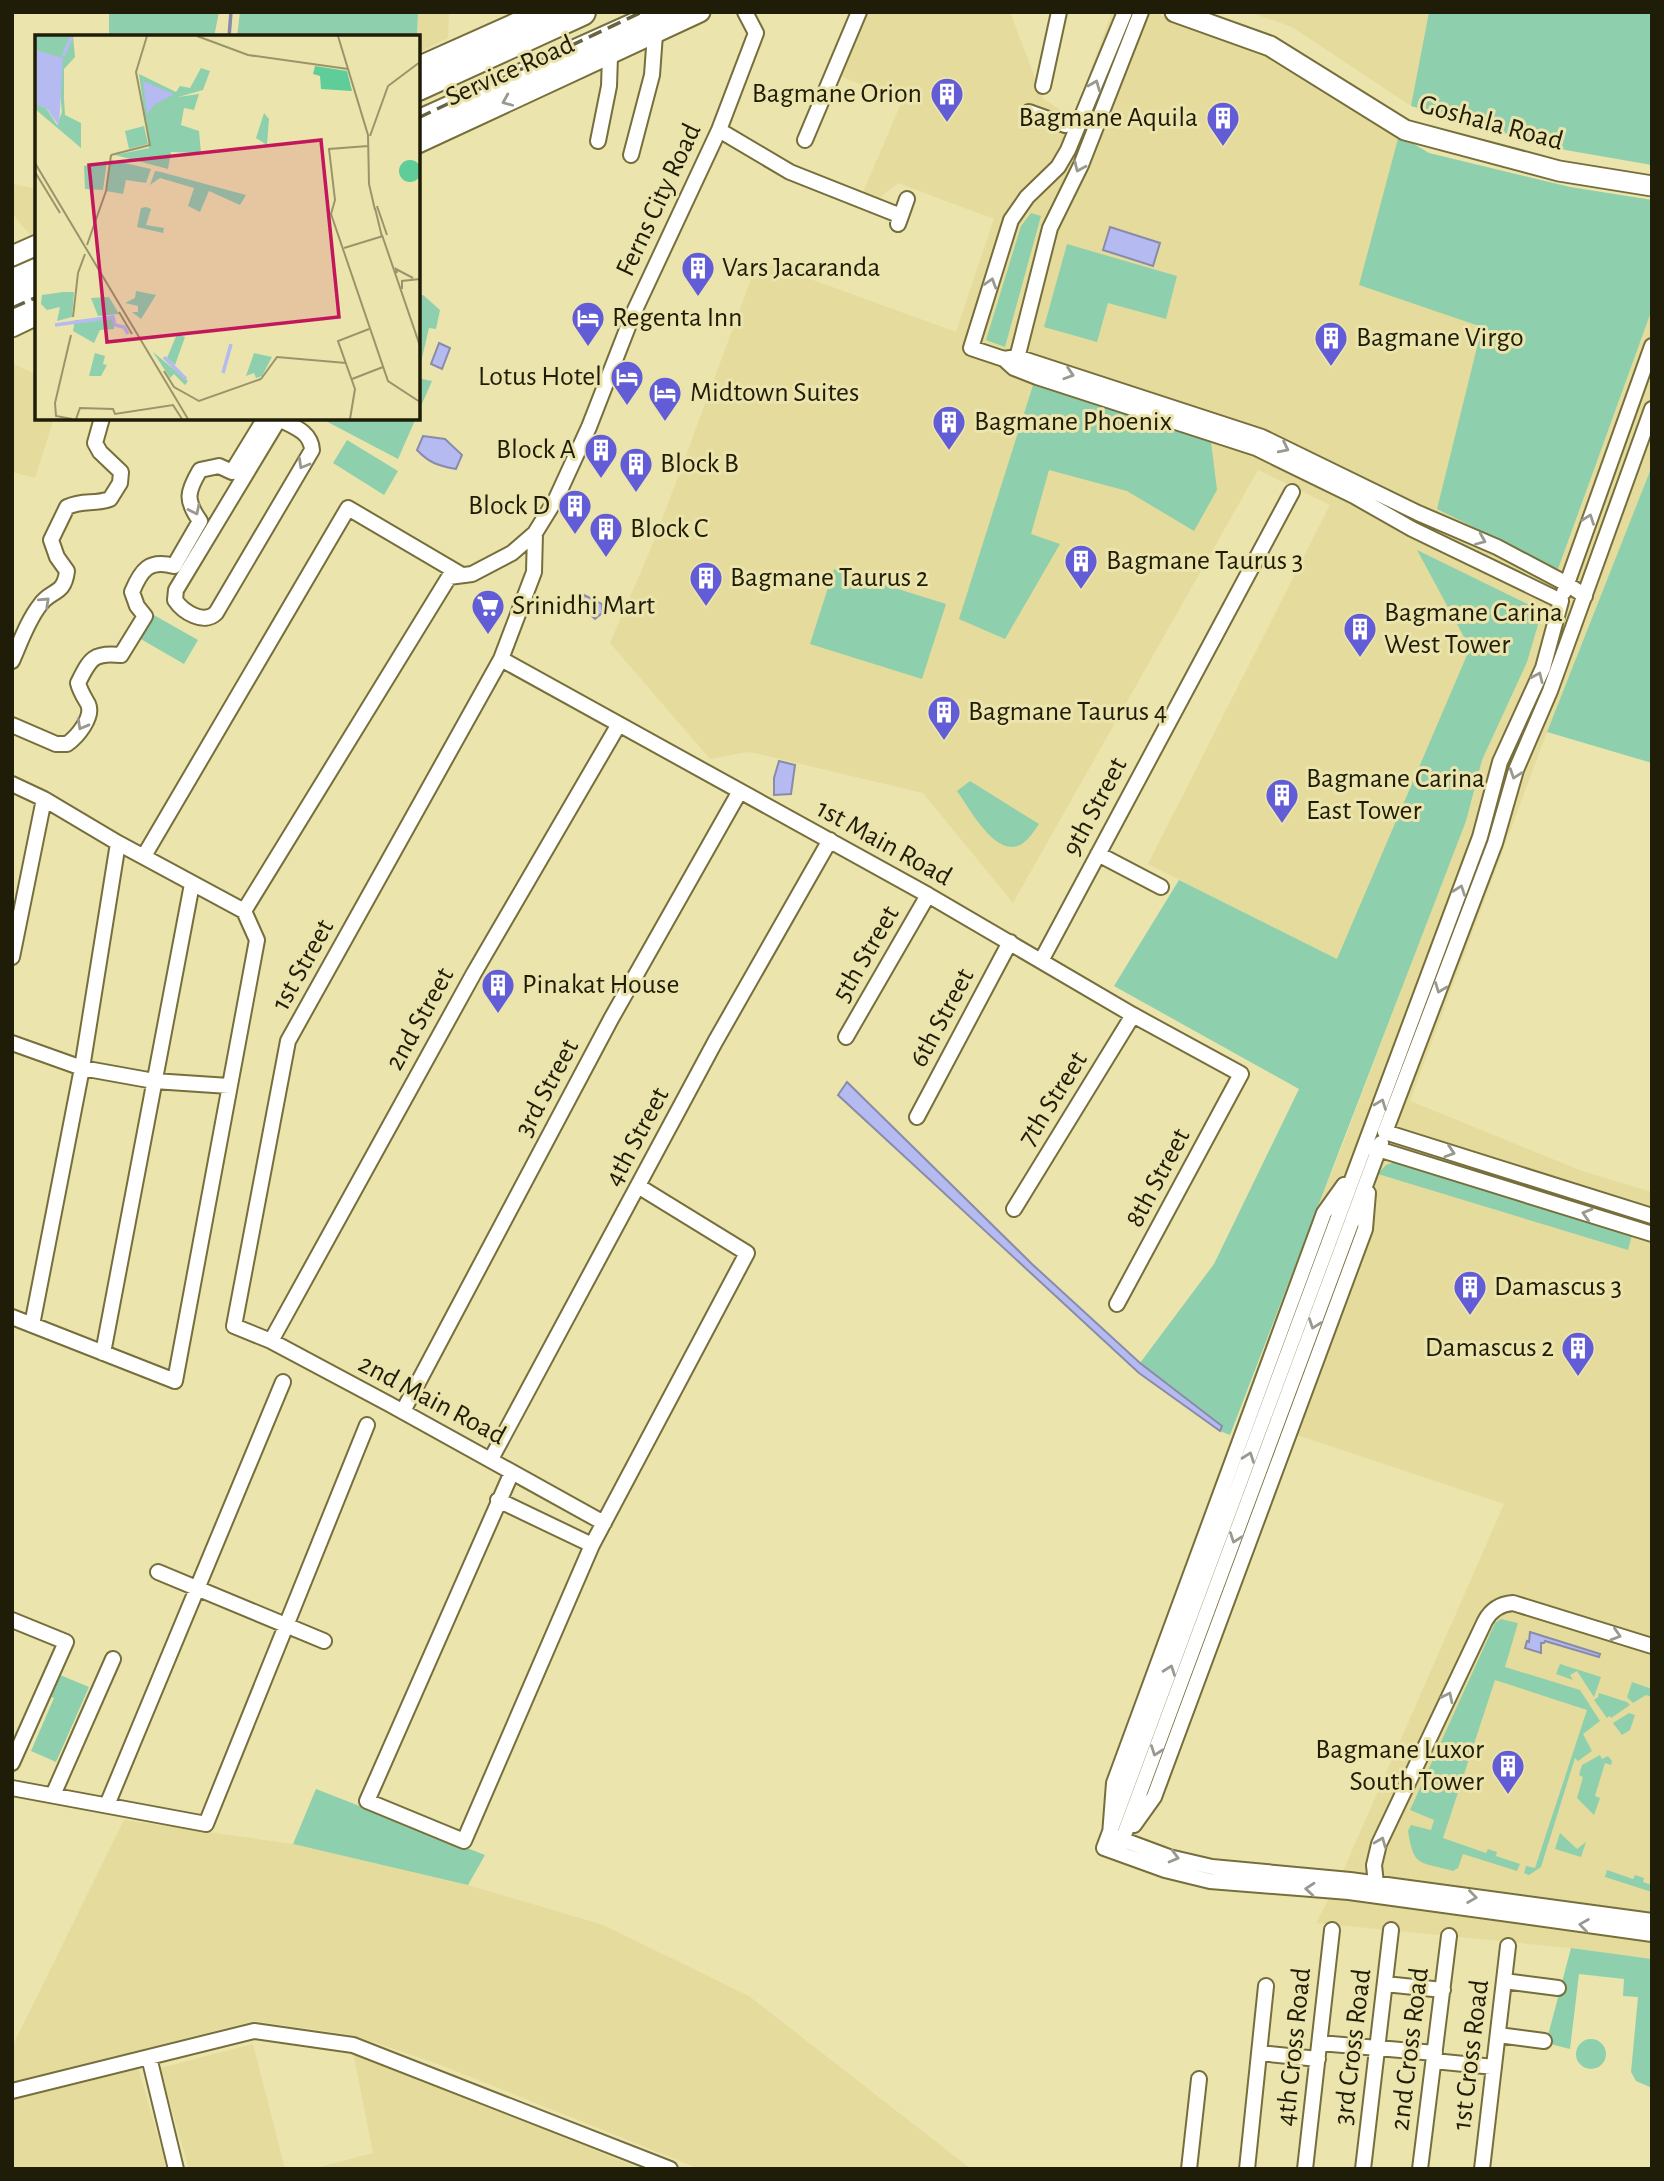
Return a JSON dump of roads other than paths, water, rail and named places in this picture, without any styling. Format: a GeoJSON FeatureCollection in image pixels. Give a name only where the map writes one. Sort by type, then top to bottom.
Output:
{"type":"FeatureCollection","features":[{"type":"Feature","properties":{"kind":"highway"},"geometry":{"type":"LineString","coordinates":[[420,87],[546,19],[582,12]]}},
{"type":"Feature","properties":{"kind":"highway"},"geometry":{"type":"LineString","coordinates":[[420,123],[563,60],[661,23]]}},
{"type":"Feature","properties":{"kind":"highway"},"geometry":{"type":"LineString","coordinates":[[12,283],[35,273]]}},
{"type":"Feature","properties":{"kind":"highway"},"geometry":{"type":"LineString","coordinates":[[12,309],[35,299]]}},
{"type":"Feature","properties":{"kind":"street","name":"Service Road"},"geometry":{"type":"LineString","coordinates":[[420,143],[610,56],[661,23],[700,12]]}},
{"type":"Feature","properties":{"kind":"street","name":"Ferns City Road"},"geometry":{"type":"LineString","coordinates":[[535,533],[556,499],[589,427],[633,314],[719,130],[756,33],[745,12]]}},
{"type":"Feature","properties":{"kind":"street"},"geometry":{"type":"LineString","coordinates":[[805,140],[859,12]]}},
{"type":"Feature","properties":{"kind":"street"},"geometry":{"type":"LineString","coordinates":[[1043,86],[1059,12]]}},
{"type":"Feature","properties":{"kind":"street"},"geometry":{"type":"LineString","coordinates":[[1125,12],[1058,167],[1027,197],[1010,220],[971,348],[1262,437],[1418,513],[1497,547],[1585,596]]}},
{"type":"Feature","properties":{"kind":"street"},"geometry":{"type":"LineString","coordinates":[[1012,361],[1050,228],[1081,165],[1141,12]]}},
{"type":"Feature","properties":{"kind":"street","name":"Goshala Road"},"geometry":{"type":"LineString","coordinates":[[1175,12],[1270,46],[1408,125],[1559,171],[1652,187]]}},
{"type":"Feature","properties":{"kind":"street","name":"Goshala Road"},"geometry":{"type":"LineString","coordinates":[[1208,12],[1274,36],[1387,113]]}},
{"type":"Feature","properties":{"kind":"street","name":"Service Road"},"geometry":{"type":"LineString","coordinates":[[420,66],[546,19]]}},
{"type":"Feature","properties":{"kind":"street"},"geometry":{"type":"LineString","coordinates":[[631,155],[652,75],[661,23]]}},
{"type":"Feature","properties":{"kind":"street"},"geometry":{"type":"LineString","coordinates":[[598,141],[609,86],[610,56]]}},
{"type":"Feature","properties":{"kind":"street"},"geometry":{"type":"LineString","coordinates":[[1029,112],[1065,125],[1079,123]]}},
{"type":"Feature","properties":{"kind":"street","name":"Goshala Road"},"geometry":{"type":"LineString","coordinates":[[1408,125],[1562,161],[1652,173]]}},
{"type":"Feature","properties":{"kind":"street"},"geometry":{"type":"LineString","coordinates":[[719,130],[790,172],[900,220],[907,200]]}},
{"type":"Feature","properties":{"kind":"street"},"geometry":{"type":"LineString","coordinates":[[12,256],[35,246]]}},
{"type":"Feature","properties":{"kind":"street"},"geometry":{"type":"LineString","coordinates":[[12,327],[35,316]]}},
{"type":"Feature","properties":{"kind":"street"},"geometry":{"type":"LineString","coordinates":[[1379,1129],[1479,837],[1500,762],[1543,668],[1561,601],[1652,346]]}},
{"type":"Feature","properties":{"kind":"street"},"geometry":{"type":"LineString","coordinates":[[1012,361],[1256,448],[1354,496],[1412,529],[1580,611]]}},
{"type":"Feature","properties":{"kind":"street"},"geometry":{"type":"LineString","coordinates":[[1117,1843],[1136,1783],[1372,1147],[1495,844],[1516,770],[1550,691],[1652,408]]}},
{"type":"Feature","properties":{"kind":"street"},"geometry":{"type":"LineString","coordinates":[[12,661],[40,603],[61,590],[66,581],[67,571],[57,557],[51,540],[67,507],[80,501],[98,503],[110,499],[120,483],[121,472],[100,452],[95,443],[101,420]]}},
{"type":"Feature","properties":{"kind":"street"},"geometry":{"type":"LineString","coordinates":[[272,420],[232,472],[219,466],[200,470],[189,489],[190,508],[200,521],[175,600],[179,606],[201,619],[211,618],[216,613],[312,450],[308,435],[275,420]]}},
{"type":"Feature","properties":{"kind":"street"},"geometry":{"type":"LineString","coordinates":[[12,725],[57,744],[67,744],[74,739],[88,717],[88,704],[78,683],[89,662],[102,653],[121,655],[145,616],[137,606],[132,592],[138,578],[150,565],[162,563],[174,566],[193,547],[272,420]]}},
{"type":"Feature","properties":{"kind":"street","name":"9th Street"},"geometry":{"type":"LineString","coordinates":[[1041,961],[1292,492]]}},
{"type":"Feature","properties":{"kind":"street"},"geometry":{"type":"LineString","coordinates":[[144,856],[348,508],[462,575]]}},
{"type":"Feature","properties":{"kind":"street"},"geometry":{"type":"LineString","coordinates":[[244,911],[449,577],[472,574],[512,553],[535,533]]}},
{"type":"Feature","properties":{"kind":"street","name":"1st Street"},"geometry":{"type":"LineString","coordinates":[[234,1326],[288,1041],[501,659],[534,572],[535,533]]}},
{"type":"Feature","properties":{"kind":"street","name":"1st Main Road"},"geometry":{"type":"LineString","coordinates":[[501,659],[830,840],[1241,1074]]}},
{"type":"Feature","properties":{"kind":"street","name":"2nd Street"},"geometry":{"type":"LineString","coordinates":[[271,1341],[474,973],[619,724]]}},
{"type":"Feature","properties":{"kind":"street"},"geometry":{"type":"LineString","coordinates":[[12,784],[44,799],[191,884],[244,911],[257,940],[175,1381],[12,1317]]}},
{"type":"Feature","properties":{"kind":"street","name":"3rd Street"},"geometry":{"type":"LineString","coordinates":[[403,1411],[604,1031],[740,790]]}},
{"type":"Feature","properties":{"kind":"street"},"geometry":{"type":"LineString","coordinates":[[12,957],[44,799]]}},
{"type":"Feature","properties":{"kind":"street","name":"4th Street"},"geometry":{"type":"LineString","coordinates":[[491,1459],[715,1042],[830,840]]}},
{"type":"Feature","properties":{"kind":"street"},"geometry":{"type":"LineString","coordinates":[[32,1325],[82,1068],[118,843]]}},
{"type":"Feature","properties":{"kind":"street"},"geometry":{"type":"LineString","coordinates":[[1098,854],[1161,887]]}},
{"type":"Feature","properties":{"kind":"street"},"geometry":{"type":"LineString","coordinates":[[103,1353],[191,884]]}},
{"type":"Feature","properties":{"kind":"street","name":"5th Street"},"geometry":{"type":"LineString","coordinates":[[846,1037],[928,895]]}},
{"type":"Feature","properties":{"kind":"street","name":"6th Street"},"geometry":{"type":"LineString","coordinates":[[917,1117],[1010,942]]}},
{"type":"Feature","properties":{"kind":"street","name":"7th Street"},"geometry":{"type":"LineString","coordinates":[[1014,1209],[1133,1014]]}},
{"type":"Feature","properties":{"kind":"street"},"geometry":{"type":"LineString","coordinates":[[12,1042],[82,1068],[154,1081],[229,1086]]}},
{"type":"Feature","properties":{"kind":"street","name":"8th Street"},"geometry":{"type":"LineString","coordinates":[[1117,1304],[1241,1074]]}},
{"type":"Feature","properties":{"kind":"street"},"geometry":{"type":"LineString","coordinates":[[1379,1129],[1652,1216]]}},
{"type":"Feature","properties":{"kind":"street"},"geometry":{"type":"LineString","coordinates":[[1372,1147],[1652,1234]]}},
{"type":"Feature","properties":{"kind":"street"},"geometry":{"type":"LineString","coordinates":[[1117,1843],[1154,1797],[1365,1228],[1363,1172]]}},
{"type":"Feature","properties":{"kind":"street"},"geometry":{"type":"LineString","coordinates":[[1117,1843],[1114,1783],[1324,1213],[1363,1172]]}},
{"type":"Feature","properties":{"kind":"street"},"geometry":{"type":"LineString","coordinates":[[512,1472],[367,1801],[464,1841],[592,1545],[747,1253],[638,1186]]}},
{"type":"Feature","properties":{"kind":"street","name":"2nd Main Road"},"geometry":{"type":"LineString","coordinates":[[234,1326],[271,1341],[403,1411],[604,1523]]}},
{"type":"Feature","properties":{"kind":"street"},"geometry":{"type":"LineString","coordinates":[[107,1805],[283,1381]]}},
{"type":"Feature","properties":{"kind":"street"},"geometry":{"type":"LineString","coordinates":[[12,1788],[206,1824],[367,1424]]}},
{"type":"Feature","properties":{"kind":"street"},"geometry":{"type":"LineString","coordinates":[[498,1500],[592,1545]]}},
{"type":"Feature","properties":{"kind":"street"},"geometry":{"type":"LineString","coordinates":[[158,1572],[324,1641]]}},
{"type":"Feature","properties":{"kind":"street"},"geometry":{"type":"LineString","coordinates":[[1376,1884],[1374,1865],[1379,1844],[1492,1611],[1513,1603],[1652,1646]]}},
{"type":"Feature","properties":{"kind":"street"},"geometry":{"type":"LineString","coordinates":[[12,1620],[66,1642],[12,1763]]}},
{"type":"Feature","properties":{"kind":"street"},"geometry":{"type":"LineString","coordinates":[[53,1795],[113,1659]]}},
{"type":"Feature","properties":{"kind":"street"},"geometry":{"type":"LineString","coordinates":[[1117,1843],[1212,1867],[1376,1884],[1652,1921]]}},
{"type":"Feature","properties":{"kind":"street"},"geometry":{"type":"LineString","coordinates":[[1117,1843],[1165,1870],[1210,1881],[1349,1892],[1652,1934]]}},
{"type":"Feature","properties":{"kind":"street","name":"4th Cross Road"},"geometry":{"type":"LineString","coordinates":[[1306,2169],[1332,1930]]}},
{"type":"Feature","properties":{"kind":"street","name":"3rd Cross Road"},"geometry":{"type":"LineString","coordinates":[[1363,2169],[1391,1930]]}},
{"type":"Feature","properties":{"kind":"street","name":"2nd Cross Road"},"geometry":{"type":"LineString","coordinates":[[1420,2169],[1449,1936]]}},
{"type":"Feature","properties":{"kind":"street","name":"1st Cross Road"},"geometry":{"type":"LineString","coordinates":[[1482,2169],[1508,1946]]}},
{"type":"Feature","properties":{"kind":"street"},"geometry":{"type":"LineString","coordinates":[[1504,1981],[1558,1988]]}},
{"type":"Feature","properties":{"kind":"street"},"geometry":{"type":"LineString","coordinates":[[1385,1984],[1443,1990]]}},
{"type":"Feature","properties":{"kind":"street"},"geometry":{"type":"LineString","coordinates":[[1247,2169],[1266,1986]]}},
{"type":"Feature","properties":{"kind":"street"},"geometry":{"type":"LineString","coordinates":[[12,2091],[254,2031],[353,2045],[670,2169]]}},
{"type":"Feature","properties":{"kind":"street"},"geometry":{"type":"LineString","coordinates":[[1497,2035],[1544,2041]]}},
{"type":"Feature","properties":{"kind":"street"},"geometry":{"type":"LineString","coordinates":[[1320,2043],[1377,2048],[1494,2067]]}},
{"type":"Feature","properties":{"kind":"street"},"geometry":{"type":"LineString","coordinates":[[1259,2053],[1318,2059]]}},
{"type":"Feature","properties":{"kind":"street"},"geometry":{"type":"LineString","coordinates":[[149,2057],[176,2169]]}},
{"type":"Feature","properties":{"kind":"street"},"geometry":{"type":"LineString","coordinates":[[1189,2169],[1199,2079]]}},
{"type":"Feature","properties":{"kind":"water"},"geometry":{"type":"Polygon","coordinates":[[[1110,227],[1160,243],[1153,266],[1103,250],[1110,227]]]}},
{"type":"Feature","properties":{"kind":"water"},"geometry":{"type":"Polygon","coordinates":[[[439,343],[450,348],[442,369],[431,364],[439,343]]]}},
{"type":"Feature","properties":{"kind":"water"},"geometry":{"type":"Polygon","coordinates":[[[423,436],[445,439],[462,455],[456,469],[435,463],[417,450],[423,436]]]}},
{"type":"Feature","properties":{"kind":"water"},"geometry":{"type":"Polygon","coordinates":[[[582,594],[602,604],[602,613],[595,619],[573,599],[582,594]]]}},
{"type":"Feature","properties":{"kind":"water"},"geometry":{"type":"Polygon","coordinates":[[[779,761],[795,765],[791,794],[774,795],[774,778],[779,761]]]}},
{"type":"Feature","properties":{"kind":"water"},"geometry":{"type":"Polygon","coordinates":[[[847,1082],[1032,1264],[1140,1363],[1222,1426],[1220,1431],[1139,1373],[838,1095],[847,1082]]]}},
{"type":"Feature","properties":{"kind":"water"},"geometry":{"type":"Polygon","coordinates":[[[1530,1632],[1600,1654],[1599,1657],[1545,1641],[1541,1643],[1541,1653],[1525,1648],[1530,1632]]]}},
{"type":"Feature","properties":{"kind":"waterway"},"geometry":{"type":"LineString","coordinates":[[229,35],[231,12]]}},
{"type":"Feature","properties":{"kind":"railway"},"geometry":{"type":"LineString","coordinates":[[420,117],[642,12]]}},
{"type":"Feature","properties":{"kind":"railway"},"geometry":{"type":"LineString","coordinates":[[12,308],[35,298]]}},
{"type":"Feature","properties":{"kind":"place","name":"Bagmane Orion"},"geometry":{"type":"Point","coordinates":[947,124]}},
{"type":"Feature","properties":{"kind":"place","name":"Bagmane Aquila"},"geometry":{"type":"Point","coordinates":[1223,148]}},
{"type":"Feature","properties":{"kind":"place","name":"Vars Jacaranda"},"geometry":{"type":"Point","coordinates":[698,298]}},
{"type":"Feature","properties":{"kind":"place","name":"Regenta Inn"},"geometry":{"type":"Point","coordinates":[588,348]}},
{"type":"Feature","properties":{"kind":"place","name":"Bagmane Virgo"},"geometry":{"type":"Point","coordinates":[1331,368]}},
{"type":"Feature","properties":{"kind":"place","name":"Lotus Hotel"},"geometry":{"type":"Point","coordinates":[627,407]}},
{"type":"Feature","properties":{"kind":"place","name":"Midtown Suites"},"geometry":{"type":"Point","coordinates":[665,423]}},
{"type":"Feature","properties":{"kind":"place","name":"Bagmane Phoenix"},"geometry":{"type":"Point","coordinates":[949,452]}},
{"type":"Feature","properties":{"kind":"place","name":"Block A"},"geometry":{"type":"Point","coordinates":[601,480]}},
{"type":"Feature","properties":{"kind":"place","name":"Block B"},"geometry":{"type":"Point","coordinates":[636,494]}},
{"type":"Feature","properties":{"kind":"place","name":"Block D"},"geometry":{"type":"Point","coordinates":[575,536]}},
{"type":"Feature","properties":{"kind":"place","name":"Block C"},"geometry":{"type":"Point","coordinates":[606,559]}},
{"type":"Feature","properties":{"kind":"place","name":"Bagmane Taurus 3"},"geometry":{"type":"Point","coordinates":[1081,591]}},
{"type":"Feature","properties":{"kind":"place","name":"Bagmane Taurus 2"},"geometry":{"type":"Point","coordinates":[706,608]}},
{"type":"Feature","properties":{"kind":"place","name":"Srinidhi Mart"},"geometry":{"type":"Point","coordinates":[488,636]}},
{"type":"Feature","properties":{"kind":"place","name":"Bagmane Carina West Tower"},"geometry":{"type":"Point","coordinates":[1360,659]}},
{"type":"Feature","properties":{"kind":"place","name":"Bagmane Taurus 4"},"geometry":{"type":"Point","coordinates":[944,742]}},
{"type":"Feature","properties":{"kind":"place","name":"Bagmane Carina East Tower"},"geometry":{"type":"Point","coordinates":[1282,825]}},
{"type":"Feature","properties":{"kind":"place","name":"Pinakat House"},"geometry":{"type":"Point","coordinates":[498,1015]}},
{"type":"Feature","properties":{"kind":"place","name":"Damascus 3"},"geometry":{"type":"Point","coordinates":[1470,1317]}},
{"type":"Feature","properties":{"kind":"place","name":"Damascus 2"},"geometry":{"type":"Point","coordinates":[1578,1378]}},
{"type":"Feature","properties":{"kind":"place","name":"Bagmane Luxor South Tower"},"geometry":{"type":"Point","coordinates":[1508,1796]}}]}
